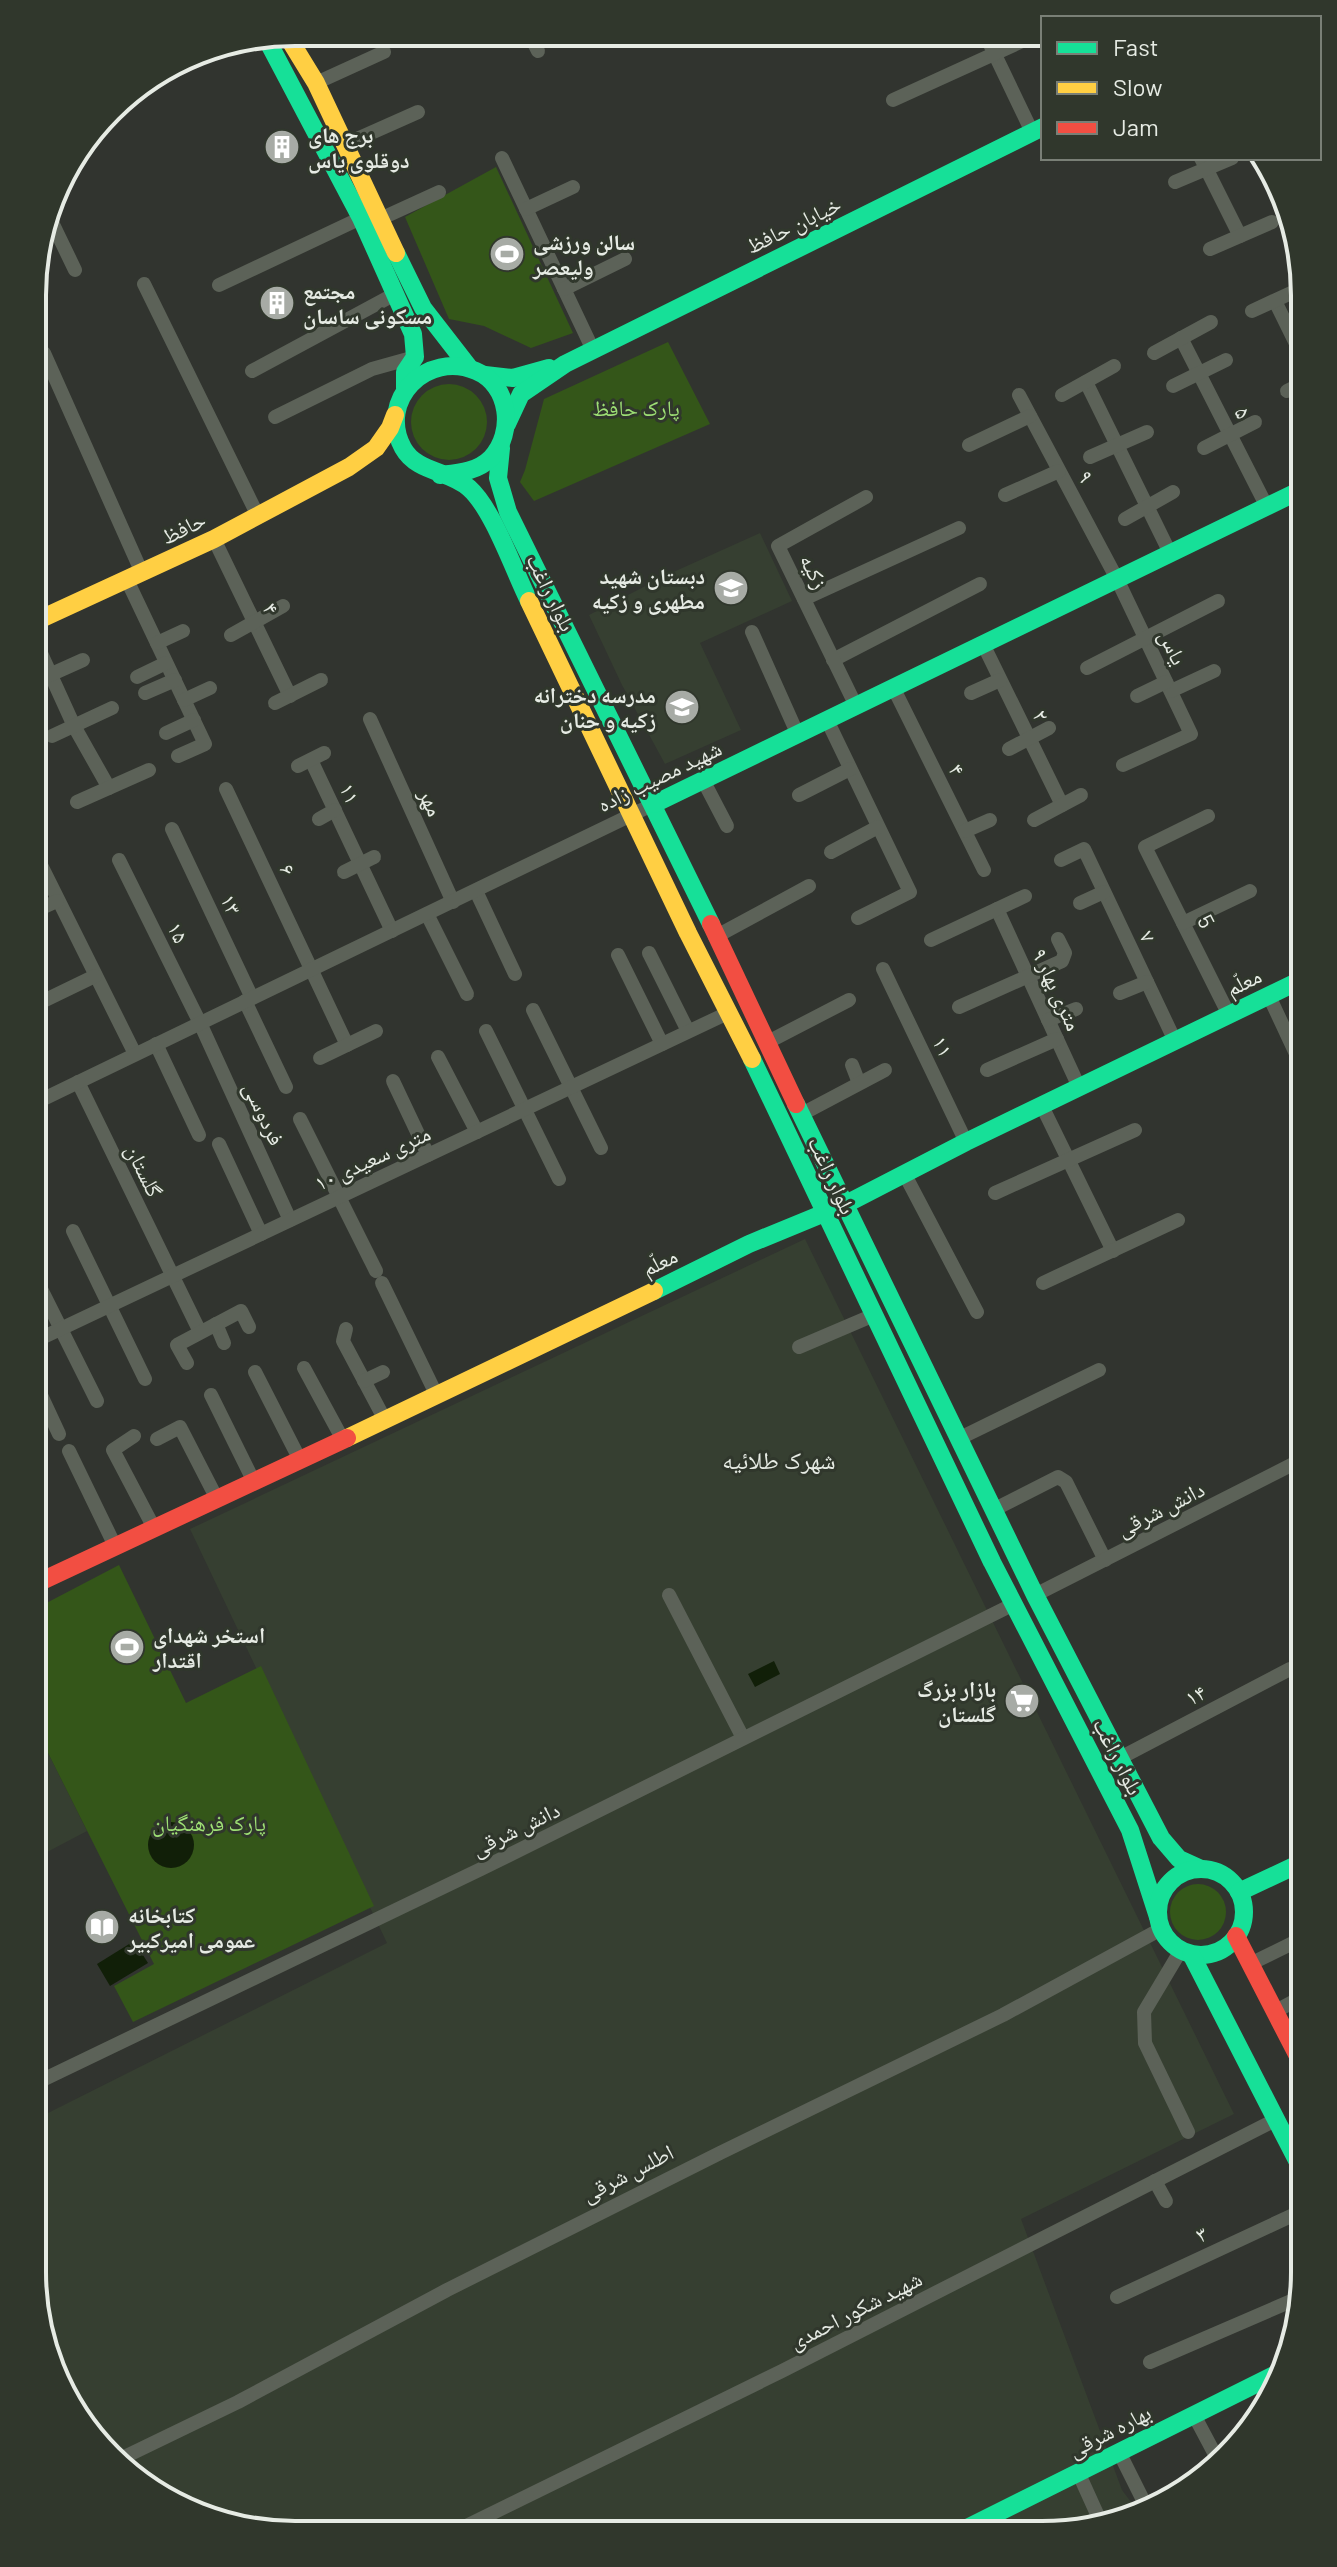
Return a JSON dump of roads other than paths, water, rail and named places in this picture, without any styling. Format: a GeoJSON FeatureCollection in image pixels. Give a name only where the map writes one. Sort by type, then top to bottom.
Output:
{"type":"FeatureCollection","features":[{"type":"Feature","properties":{"kind":"street"},"geometry":{"type":"LineString","coordinates":[[293,46],[316,83],[346,144],[395,294],[413,334],[415,357],[405,372],[402,402]]}},
{"type":"Feature","properties":{"kind":"street"},"geometry":{"type":"LineString","coordinates":[[536,46],[538,51]]}},
{"type":"Feature","properties":{"kind":"street"},"geometry":{"type":"LineString","coordinates":[[991,46],[1038,130]]}},
{"type":"Feature","properties":{"kind":"street"},"geometry":{"type":"LineString","coordinates":[[893,100],[1012,46]]}},
{"type":"Feature","properties":{"kind":"street"},"geometry":{"type":"LineString","coordinates":[[271,47],[423,308],[476,370],[498,388],[506,405],[507,424],[502,445],[492,458],[477,470],[459,475],[431,471],[408,455],[399,440],[396,423],[405,389],[417,376],[433,367],[450,364],[476,370]]}},
{"type":"Feature","properties":{"kind":"street"},"geometry":{"type":"LineString","coordinates":[[316,83],[384,52]]}},
{"type":"Feature","properties":{"kind":"street"},"geometry":{"type":"LineString","coordinates":[[346,144],[418,112]]}},
{"type":"Feature","properties":{"kind":"street","name":"خیابان حافظ"},"geometry":{"type":"LineString","coordinates":[[507,424],[521,394],[565,364],[1038,130]]}},
{"type":"Feature","properties":{"kind":"street"},"geometry":{"type":"LineString","coordinates":[[502,158],[593,350]]}},
{"type":"Feature","properties":{"kind":"street"},"geometry":{"type":"LineString","coordinates":[[1175,182],[1204,164],[1240,236]]}},
{"type":"Feature","properties":{"kind":"street"},"geometry":{"type":"LineString","coordinates":[[526,209],[573,187]]}},
{"type":"Feature","properties":{"kind":"street"},"geometry":{"type":"LineString","coordinates":[[219,285],[370,218],[439,192]]}},
{"type":"Feature","properties":{"kind":"street"},"geometry":{"type":"LineString","coordinates":[[1210,249],[1272,222]]}},
{"type":"Feature","properties":{"kind":"street"},"geometry":{"type":"LineString","coordinates":[[55,228],[75,270]]}},
{"type":"Feature","properties":{"kind":"street"},"geometry":{"type":"LineString","coordinates":[[564,289],[625,259]]}},
{"type":"Feature","properties":{"kind":"street"},"geometry":{"type":"LineString","coordinates":[[144,284],[258,516]]}},
{"type":"Feature","properties":{"kind":"street"},"geometry":{"type":"LineString","coordinates":[[1252,311],[1291,293]]}},
{"type":"Feature","properties":{"kind":"street"},"geometry":{"type":"LineString","coordinates":[[252,371],[395,294]]}},
{"type":"Feature","properties":{"kind":"street"},"geometry":{"type":"LineString","coordinates":[[1275,301],[1291,333]]}},
{"type":"Feature","properties":{"kind":"street"},"geometry":{"type":"LineString","coordinates":[[1154,353],[1211,322]]}},
{"type":"Feature","properties":{"kind":"street","name":"۵"},"geometry":{"type":"LineString","coordinates":[[1181,338],[1267,507]]}},
{"type":"Feature","properties":{"kind":"street"},"geometry":{"type":"LineString","coordinates":[[275,417],[372,369],[415,357]]}},
{"type":"Feature","properties":{"kind":"street"},"geometry":{"type":"LineString","coordinates":[[46,358],[134,576],[157,643],[205,744],[178,756]]}},
{"type":"Feature","properties":{"kind":"street"},"geometry":{"type":"LineString","coordinates":[[1173,386],[1226,360]]}},
{"type":"Feature","properties":{"kind":"street","name":"خیابان حافظ"},"geometry":{"type":"LineString","coordinates":[[476,370],[513,378],[565,364]]}},
{"type":"Feature","properties":{"kind":"street"},"geometry":{"type":"LineString","coordinates":[[1062,395],[1114,366]]}},
{"type":"Feature","properties":{"kind":"street"},"geometry":{"type":"LineString","coordinates":[[1086,382],[1170,553]]}},
{"type":"Feature","properties":{"kind":"street"},"geometry":{"type":"LineString","coordinates":[[1287,391],[1291,389]]}},
{"type":"Feature","properties":{"kind":"street","name":"۹"},"geometry":{"type":"LineString","coordinates":[[1019,395],[1117,579]]}},
{"type":"Feature","properties":{"kind":"street","name":"حافظ"},"geometry":{"type":"LineString","coordinates":[[46,616],[214,539],[349,467],[376,448],[402,402]]}},
{"type":"Feature","properties":{"kind":"street"},"geometry":{"type":"LineString","coordinates":[[969,445],[1030,416]]}},
{"type":"Feature","properties":{"kind":"street"},"geometry":{"type":"LineString","coordinates":[[1204,448],[1255,422]]}},
{"type":"Feature","properties":{"kind":"street"},"geometry":{"type":"LineString","coordinates":[[1090,457],[1147,432]]}},
{"type":"Feature","properties":{"kind":"street","name":"بلوار راغب"},"geometry":{"type":"LineString","coordinates":[[502,445],[497,488],[654,804],[800,1115],[1035,1595],[1166,1846],[1179,1859],[1201,1869]]}},
{"type":"Feature","properties":{"kind":"street","name":"حافظ"},"geometry":{"type":"LineString","coordinates":[[349,467],[384,458],[401,459],[431,471]]}},
{"type":"Feature","properties":{"kind":"street","name":"بلوار راغب"},"geometry":{"type":"LineString","coordinates":[[431,471],[458,480],[478,497],[1014,1604],[1130,1830],[1159,1923]]}},
{"type":"Feature","properties":{"kind":"street"},"geometry":{"type":"LineString","coordinates":[[1005,495],[1059,471]]}},
{"type":"Feature","properties":{"kind":"street"},"geometry":{"type":"LineString","coordinates":[[1125,519],[1173,492]]}},
{"type":"Feature","properties":{"kind":"street","name":"شهید مصیب زاده"},"geometry":{"type":"LineString","coordinates":[[46,1098],[1291,495]]}},
{"type":"Feature","properties":{"kind":"street","name":"زکیه"},"geometry":{"type":"LineString","coordinates":[[856,706],[778,546],[866,497]]}},
{"type":"Feature","properties":{"kind":"street"},"geometry":{"type":"LineString","coordinates":[[804,599],[959,528]]}},
{"type":"Feature","properties":{"kind":"street","name":"۴"},"geometry":{"type":"LineString","coordinates":[[214,539],[290,696]]}},
{"type":"Feature","properties":{"kind":"street","name":"یاس"},"geometry":{"type":"LineString","coordinates":[[1117,579],[1191,734],[1123,765]]}},
{"type":"Feature","properties":{"kind":"street"},"geometry":{"type":"LineString","coordinates":[[833,660],[980,584]]}},
{"type":"Feature","properties":{"kind":"street"},"geometry":{"type":"LineString","coordinates":[[1087,668],[1218,601]]}},
{"type":"Feature","properties":{"kind":"street"},"geometry":{"type":"LineString","coordinates":[[231,635],[283,606]]}},
{"type":"Feature","properties":{"kind":"street"},"geometry":{"type":"LineString","coordinates":[[157,643],[183,631]]}},
{"type":"Feature","properties":{"kind":"street"},"geometry":{"type":"LineString","coordinates":[[752,632],[798,735]]}},
{"type":"Feature","properties":{"kind":"street","name":"۲"},"geometry":{"type":"LineString","coordinates":[[983,644],[1062,805]]}},
{"type":"Feature","properties":{"kind":"street"},"geometry":{"type":"LineString","coordinates":[[46,677],[83,660]]}},
{"type":"Feature","properties":{"kind":"street"},"geometry":{"type":"LineString","coordinates":[[137,677],[166,663]]}},
{"type":"Feature","properties":{"kind":"street"},"geometry":{"type":"LineString","coordinates":[[46,664],[74,726],[109,788]]}},
{"type":"Feature","properties":{"kind":"street"},"geometry":{"type":"LineString","coordinates":[[1137,696],[1214,671]]}},
{"type":"Feature","properties":{"kind":"street"},"geometry":{"type":"LineString","coordinates":[[145,693],[175,680]]}},
{"type":"Feature","properties":{"kind":"street"},"geometry":{"type":"LineString","coordinates":[[275,703],[321,680]]}},
{"type":"Feature","properties":{"kind":"street"},"geometry":{"type":"LineString","coordinates":[[971,693],[1000,680]]}},
{"type":"Feature","properties":{"kind":"street","name":"۴"},"geometry":{"type":"LineString","coordinates":[[893,687],[984,870]]}},
{"type":"Feature","properties":{"kind":"street"},"geometry":{"type":"LineString","coordinates":[[184,700],[210,688]]}},
{"type":"Feature","properties":{"kind":"street"},"geometry":{"type":"LineString","coordinates":[[52,736],[112,708]]}},
{"type":"Feature","properties":{"kind":"street","name":"مهر"},"geometry":{"type":"LineString","coordinates":[[370,719],[453,902]]}},
{"type":"Feature","properties":{"kind":"street"},"geometry":{"type":"LineString","coordinates":[[166,733],[194,720]]}},
{"type":"Feature","properties":{"kind":"street"},"geometry":{"type":"LineString","coordinates":[[827,720],[910,892],[858,918]]}},
{"type":"Feature","properties":{"kind":"street"},"geometry":{"type":"LineString","coordinates":[[1009,749],[1049,728]]}},
{"type":"Feature","properties":{"kind":"street","name":"۱۱"},"geometry":{"type":"LineString","coordinates":[[311,760],[335,810],[367,860],[392,931]]}},
{"type":"Feature","properties":{"kind":"street"},"geometry":{"type":"LineString","coordinates":[[799,795],[850,769]]}},
{"type":"Feature","properties":{"kind":"street"},"geometry":{"type":"LineString","coordinates":[[77,802],[149,770]]}},
{"type":"Feature","properties":{"kind":"street"},"geometry":{"type":"LineString","coordinates":[[703,780],[727,826]]}},
{"type":"Feature","properties":{"kind":"street","name":"۶"},"geometry":{"type":"LineString","coordinates":[[226,789],[347,1045]]}},
{"type":"Feature","properties":{"kind":"street"},"geometry":{"type":"LineString","coordinates":[[1034,820],[1081,795]]}},
{"type":"Feature","properties":{"kind":"street"},"geometry":{"type":"LineString","coordinates":[[319,819],[335,810]]}},
{"type":"Feature","properties":{"kind":"street","name":"5"},"geometry":{"type":"LineString","coordinates":[[1208,816],[1145,847],[1229,1015]]}},
{"type":"Feature","properties":{"kind":"street"},"geometry":{"type":"LineString","coordinates":[[965,831],[990,820]]}},
{"type":"Feature","properties":{"kind":"street"},"geometry":{"type":"LineString","coordinates":[[831,852],[878,827]]}},
{"type":"Feature","properties":{"kind":"street","name":"۱۳"},"geometry":{"type":"LineString","coordinates":[[172,829],[286,1087]]}},
{"type":"Feature","properties":{"kind":"street","name":"۷"},"geometry":{"type":"LineString","coordinates":[[1061,860],[1084,849],[1175,1041]]}},
{"type":"Feature","properties":{"kind":"street","name":"۱۵"},"geometry":{"type":"LineString","coordinates":[[119,860],[200,1023]]}},
{"type":"Feature","properties":{"kind":"street"},"geometry":{"type":"LineString","coordinates":[[344,872],[367,860]]}},
{"type":"Feature","properties":{"kind":"street"},"geometry":{"type":"LineString","coordinates":[[46,877],[135,1054]]}},
{"type":"Feature","properties":{"kind":"street"},"geometry":{"type":"LineString","coordinates":[[715,937],[809,886]]}},
{"type":"Feature","properties":{"kind":"street"},"geometry":{"type":"LineString","coordinates":[[476,891],[515,974]]}},
{"type":"Feature","properties":{"kind":"street"},"geometry":{"type":"LineString","coordinates":[[1183,923],[1250,891]]}},
{"type":"Feature","properties":{"kind":"street"},"geometry":{"type":"LineString","coordinates":[[1080,903],[1104,892]]}},
{"type":"Feature","properties":{"kind":"street"},"geometry":{"type":"LineString","coordinates":[[931,940],[1025,896]]}},
{"type":"Feature","properties":{"kind":"street"},"geometry":{"type":"LineString","coordinates":[[46,906],[57,901]]}},
{"type":"Feature","properties":{"kind":"street","name":"۹ متری بهار"},"geometry":{"type":"LineString","coordinates":[[997,909],[1079,1087]]}},
{"type":"Feature","properties":{"kind":"street"},"geometry":{"type":"LineString","coordinates":[[427,914],[467,994]]}},
{"type":"Feature","properties":{"kind":"street"},"geometry":{"type":"LineString","coordinates":[[959,1007],[1062,961],[1065,953],[1058,939]]}},
{"type":"Feature","properties":{"kind":"street"},"geometry":{"type":"LineString","coordinates":[[649,953],[688,1031]]}},
{"type":"Feature","properties":{"kind":"street"},"geometry":{"type":"LineString","coordinates":[[618,955],[662,1044]]}},
{"type":"Feature","properties":{"kind":"street","name":"۱۱"},"geometry":{"type":"LineString","coordinates":[[883,969],[966,1142]]}},
{"type":"Feature","properties":{"kind":"street"},"geometry":{"type":"LineString","coordinates":[[46,1000],[95,976]]}},
{"type":"Feature","properties":{"kind":"street"},"geometry":{"type":"LineString","coordinates":[[1120,993],[1147,982]]}},
{"type":"Feature","properties":{"kind":"street","name":"معلّم"},"geometry":{"type":"LineString","coordinates":[[46,1579],[437,1396],[749,1244],[844,1205],[966,1142],[1291,985]]}},
{"type":"Feature","properties":{"kind":"street"},"geometry":{"type":"LineString","coordinates":[[1269,996],[1291,1042]]}},
{"type":"Feature","properties":{"kind":"street"},"geometry":{"type":"LineString","coordinates":[[766,1043],[849,1000]]}},
{"type":"Feature","properties":{"kind":"street"},"geometry":{"type":"LineString","coordinates":[[1048,1020],[1076,1009]]}},
{"type":"Feature","properties":{"kind":"street"},"geometry":{"type":"LineString","coordinates":[[533,1010],[601,1148]]}},
{"type":"Feature","properties":{"kind":"street","name":"۱۰ متری سعیدی"},"geometry":{"type":"LineString","coordinates":[[46,1336],[730,1012]]}},
{"type":"Feature","properties":{"kind":"street","name":"فردوسی"},"geometry":{"type":"LineString","coordinates":[[200,1023],[290,1220]]}},
{"type":"Feature","properties":{"kind":"street"},"geometry":{"type":"LineString","coordinates":[[320,1058],[376,1031]]}},
{"type":"Feature","properties":{"kind":"street"},"geometry":{"type":"LineString","coordinates":[[486,1031],[559,1179]]}},
{"type":"Feature","properties":{"kind":"street"},"geometry":{"type":"LineString","coordinates":[[987,1070],[1057,1039]]}},
{"type":"Feature","properties":{"kind":"street"},"geometry":{"type":"LineString","coordinates":[[156,1044],[199,1135]]}},
{"type":"Feature","properties":{"kind":"street"},"geometry":{"type":"LineString","coordinates":[[438,1057],[477,1132]]}},
{"type":"Feature","properties":{"kind":"street"},"geometry":{"type":"LineString","coordinates":[[852,1065],[859,1083]]}},
{"type":"Feature","properties":{"kind":"street"},"geometry":{"type":"LineString","coordinates":[[800,1115],[885,1070]]}},
{"type":"Feature","properties":{"kind":"street"},"geometry":{"type":"LineString","coordinates":[[393,1081],[428,1155]]}},
{"type":"Feature","properties":{"kind":"street","name":"گلستان"},"geometry":{"type":"LineString","coordinates":[[78,1082],[200,1332]]}},
{"type":"Feature","properties":{"kind":"street"},"geometry":{"type":"LineString","coordinates":[[1042,1106],[1113,1251]]}},
{"type":"Feature","properties":{"kind":"street"},"geometry":{"type":"LineString","coordinates":[[300,1119],[437,1396]]}},
{"type":"Feature","properties":{"kind":"street"},"geometry":{"type":"LineString","coordinates":[[995,1193],[1135,1130]]}},
{"type":"Feature","properties":{"kind":"street"},"geometry":{"type":"LineString","coordinates":[[219,1144],[261,1234]]}},
{"type":"Feature","properties":{"kind":"street"},"geometry":{"type":"LineString","coordinates":[[904,1173],[977,1312]]}},
{"type":"Feature","properties":{"kind":"street"},"geometry":{"type":"LineString","coordinates":[[1043,1283],[1178,1220]]}},
{"type":"Feature","properties":{"kind":"street"},"geometry":{"type":"LineString","coordinates":[[73,1231],[145,1379]]}},
{"type":"Feature","properties":{"kind":"street"},"geometry":{"type":"LineString","coordinates":[[46,1299],[97,1401]]}},
{"type":"Feature","properties":{"kind":"street"},"geometry":{"type":"LineString","coordinates":[[187,1363],[177,1345],[241,1311],[249,1327]]}},
{"type":"Feature","properties":{"kind":"street"},"geometry":{"type":"LineString","coordinates":[[799,1347],[874,1315]]}},
{"type":"Feature","properties":{"kind":"street"},"geometry":{"type":"LineString","coordinates":[[216,1324],[224,1343]]}},
{"type":"Feature","properties":{"kind":"street"},"geometry":{"type":"LineString","coordinates":[[346,1329],[343,1341],[385,1420]]}},
{"type":"Feature","properties":{"kind":"street"},"geometry":{"type":"LineString","coordinates":[[304,1368],[343,1440]]}},
{"type":"Feature","properties":{"kind":"street"},"geometry":{"type":"LineString","coordinates":[[960,1438],[1099,1370]]}},
{"type":"Feature","properties":{"kind":"street"},"geometry":{"type":"LineString","coordinates":[[255,1372],[300,1460]]}},
{"type":"Feature","properties":{"kind":"street"},"geometry":{"type":"LineString","coordinates":[[364,1381],[383,1372]]}},
{"type":"Feature","properties":{"kind":"street"},"geometry":{"type":"LineString","coordinates":[[211,1395],[254,1482]]}},
{"type":"Feature","properties":{"kind":"street"},"geometry":{"type":"LineString","coordinates":[[46,1406],[59,1434]]}},
{"type":"Feature","properties":{"kind":"street"},"geometry":{"type":"LineString","coordinates":[[157,1439],[180,1427],[217,1499]]}},
{"type":"Feature","properties":{"kind":"street"},"geometry":{"type":"LineString","coordinates":[[134,1436],[113,1450],[154,1528]]}},
{"type":"Feature","properties":{"kind":"street"},"geometry":{"type":"LineString","coordinates":[[69,1451],[115,1546]]}},
{"type":"Feature","properties":{"kind":"street","name":"دانش شرقی"},"geometry":{"type":"LineString","coordinates":[[1035,1595],[1290,1465]]}},
{"type":"Feature","properties":{"kind":"street"},"geometry":{"type":"LineString","coordinates":[[995,1509],[1058,1477],[1066,1482],[1105,1560]]}},
{"type":"Feature","properties":{"kind":"street"},"geometry":{"type":"LineString","coordinates":[[669,1595],[743,1738]]}},
{"type":"Feature","properties":{"kind":"street","name":"دانش شرقی"},"geometry":{"type":"LineString","coordinates":[[46,2078],[481,1869],[1014,1604]]}},
{"type":"Feature","properties":{"kind":"street","name":"۱۴"},"geometry":{"type":"LineString","coordinates":[[1120,1758],[1290,1669]]}},
{"type":"Feature","properties":{"kind":"street"},"geometry":{"type":"LineString","coordinates":[[1239,1892],[1290,1868]]}},
{"type":"Feature","properties":{"kind":"street"},"geometry":{"type":"LineString","coordinates":[[1186,1952],[1217,1952],[1236,1936],[1244,1914],[1239,1892],[1225,1876],[1201,1869],[1187,1871],[1174,1878],[1164,1889],[1159,1902],[1159,1923],[1169,1941],[1186,1952],[1290,2146]]}},
{"type":"Feature","properties":{"kind":"street","name":"اطلس شرقی"},"geometry":{"type":"LineString","coordinates":[[127,2456],[238,2402],[447,2290],[706,2159],[1003,2015],[1159,1923]]}},
{"type":"Feature","properties":{"kind":"street"},"geometry":{"type":"LineString","coordinates":[[1236,1936],[1290,2038]]}},
{"type":"Feature","properties":{"kind":"street"},"geometry":{"type":"LineString","coordinates":[[1250,1964],[1290,1944]]}},
{"type":"Feature","properties":{"kind":"street"},"geometry":{"type":"LineString","coordinates":[[1186,1952],[1144,2012],[1145,2043],[1188,2132]]}},
{"type":"Feature","properties":{"kind":"street"},"geometry":{"type":"LineString","coordinates":[[1276,2011],[1290,2003]]}},
{"type":"Feature","properties":{"kind":"street","name":"شهید شکور احمدی"},"geometry":{"type":"LineString","coordinates":[[476,2521],[782,2371],[1277,2119]]}},
{"type":"Feature","properties":{"kind":"street"},"geometry":{"type":"LineString","coordinates":[[1155,2181],[1166,2201]]}},
{"type":"Feature","properties":{"kind":"street","name":"۳"},"geometry":{"type":"LineString","coordinates":[[1117,2297],[1290,2216]]}},
{"type":"Feature","properties":{"kind":"street"},"geometry":{"type":"LineString","coordinates":[[1150,2362],[1288,2302]]}},
{"type":"Feature","properties":{"kind":"street","name":"بهاره شرقی"},"geometry":{"type":"LineString","coordinates":[[981,2521],[1266,2379]]}},
{"type":"Feature","properties":{"kind":"street"},"geometry":{"type":"LineString","coordinates":[[1194,2415],[1214,2452]]}},
{"type":"Feature","properties":{"kind":"street"},"geometry":{"type":"LineString","coordinates":[[1119,2452],[1143,2499]]}},
{"type":"Feature","properties":{"kind":"street"},"geometry":{"type":"LineString","coordinates":[[1078,2472],[1097,2515]]}},
{"type":"Feature","properties":{"kind":"place","name":"برج های دوقلوی یاس"},"geometry":{"type":"Point","coordinates":[282,147]}},
{"type":"Feature","properties":{"kind":"place","name":"سالن ورزشی ولیعصر"},"geometry":{"type":"Point","coordinates":[507,254]}},
{"type":"Feature","properties":{"kind":"place","name":"مجتمع مسکونی ساسان"},"geometry":{"type":"Point","coordinates":[277,303]}},
{"type":"Feature","properties":{"kind":"place","name":"دبستان شهید مطهری و زکیه"},"geometry":{"type":"Point","coordinates":[731,588]}},
{"type":"Feature","properties":{"kind":"place","name":"مدرسه دخترانه زکیه و حنان"},"geometry":{"type":"Point","coordinates":[682,707]}},
{"type":"Feature","properties":{"kind":"place","name":"استخر شهدای اقتدار"},"geometry":{"type":"Point","coordinates":[127,1647]}},
{"type":"Feature","properties":{"kind":"place","name":"بازار بزرگ گلستان"},"geometry":{"type":"Point","coordinates":[1022,1701]}},
{"type":"Feature","properties":{"kind":"place","name":"کتابخانه عمومی امیرکبیر"},"geometry":{"type":"Point","coordinates":[102,1927]}},
{"type":"Feature","properties":{"kind":"district","name":"شهرک طلائیه"},"geometry":{"type":"Point","coordinates":[779,1459]}},
{"type":"Feature","properties":{"kind":"park label","name":"پارک حافظ"},"geometry":{"type":"Point","coordinates":[636,407]}},
{"type":"Feature","properties":{"kind":"park label","name":"پارک فرهنگیان"},"geometry":{"type":"Point","coordinates":[209,1822]}}]}
